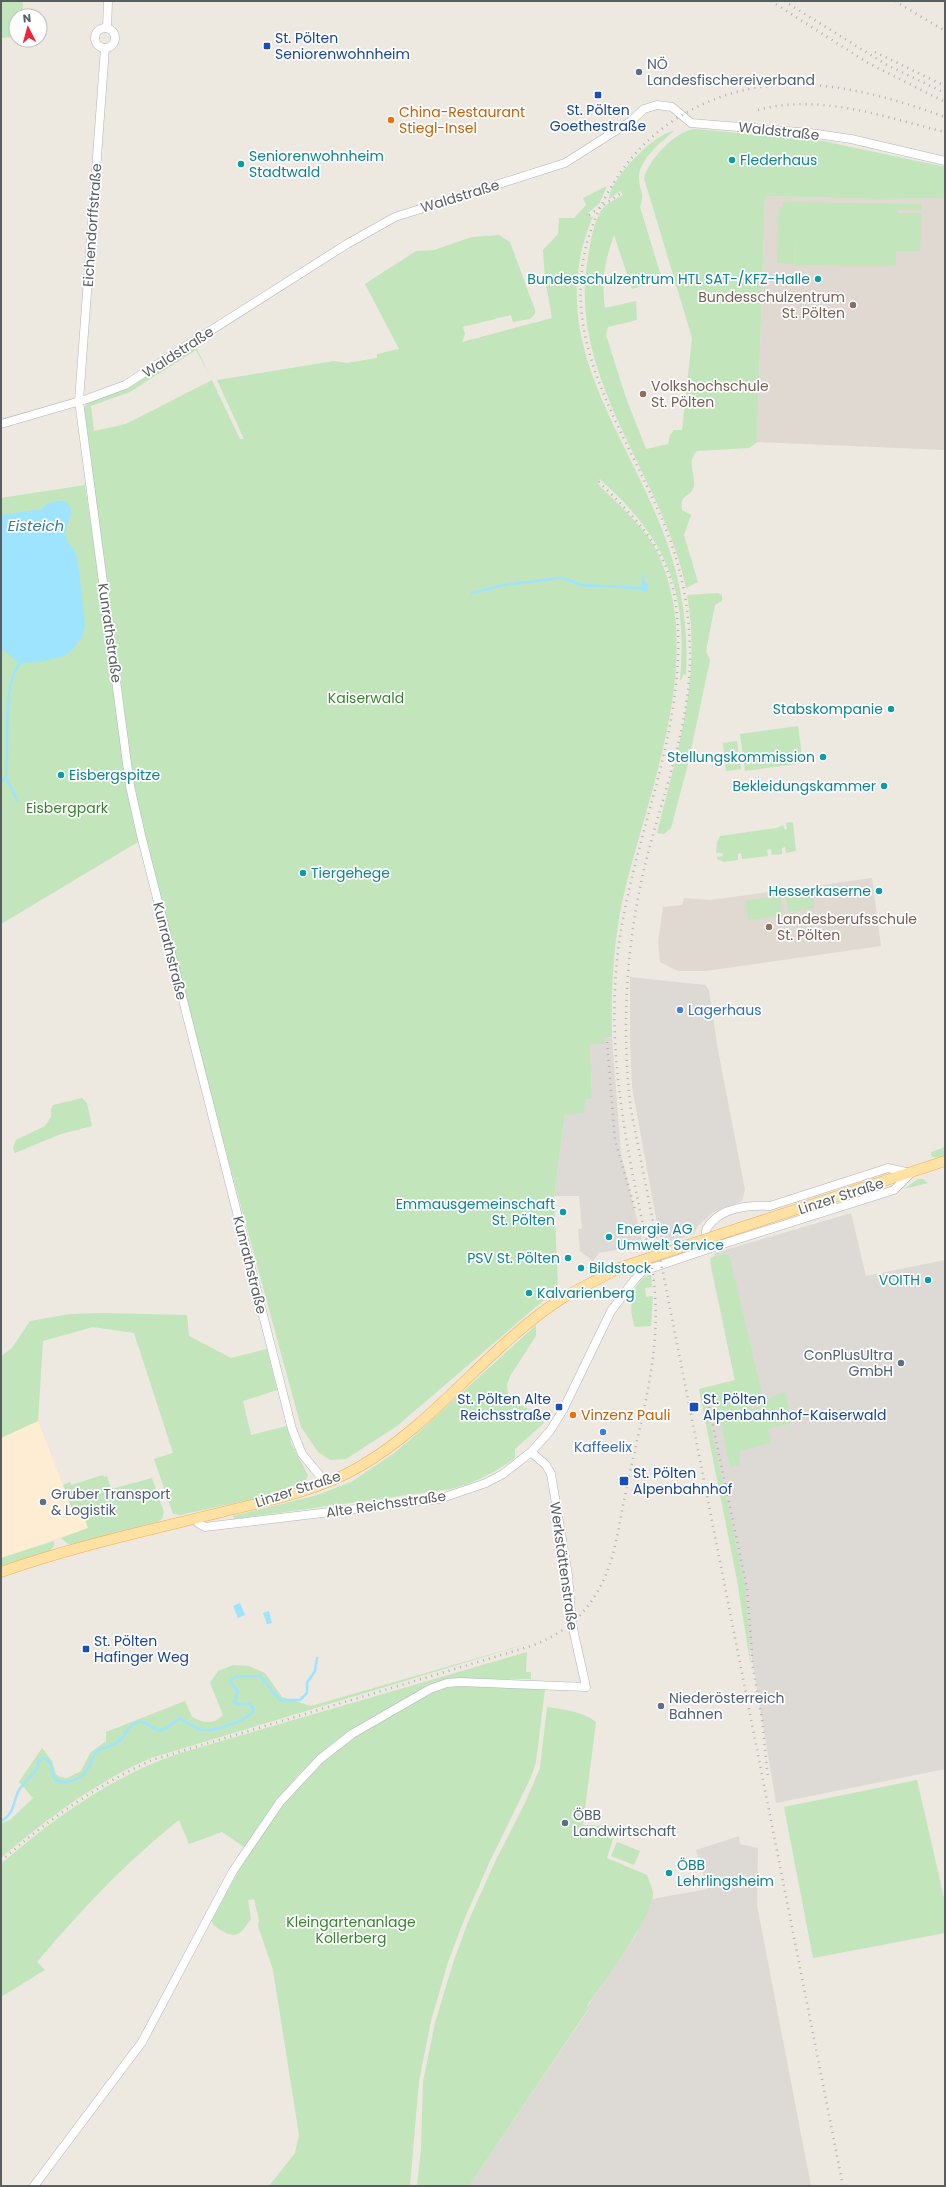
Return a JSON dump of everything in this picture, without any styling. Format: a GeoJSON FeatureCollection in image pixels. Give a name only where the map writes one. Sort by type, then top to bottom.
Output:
{"type":"FeatureCollection","features":[{"type":"Feature","properties":{"kind":"main road","name":"Linzer Straße"},"geometry":{"type":"LineString","coordinates":[[1,1572],[80,1547],[284,1496],[326,1483],[358,1467],[400,1440],[478,1367],[564,1297],[620,1268],[736,1229],[910,1174],[945,1161]]}},
{"type":"Feature","properties":{"kind":"street"},"geometry":{"type":"LineString","coordinates":[[107,28],[108,1]]}},
{"type":"Feature","properties":{"kind":"street"},"geometry":{"type":"LineString","coordinates":[[107,28],[114,34],[115,40],[110,47],[105,48],[97,46],[94,37],[99,29],[107,28]]}},
{"type":"Feature","properties":{"kind":"street","name":"Eichendorffstraße"},"geometry":{"type":"LineString","coordinates":[[79,401],[105,48]]}},
{"type":"Feature","properties":{"kind":"street","name":"Waldstraße"},"geometry":{"type":"LineString","coordinates":[[1,424],[111,391],[138,378],[347,244],[395,217],[565,163],[632,121],[644,108],[657,105],[672,107],[691,122],[831,136],[945,161]]}},
{"type":"Feature","properties":{"kind":"street","name":"Kunrathstraße"},"geometry":{"type":"LineString","coordinates":[[79,401],[135,813],[292,1429],[302,1454],[326,1483]]}},
{"type":"Feature","properties":{"kind":"street"},"geometry":{"type":"LineString","coordinates":[[704,1251],[706,1229],[720,1215],[753,1205],[770,1206],[888,1168],[910,1174]]}},
{"type":"Feature","properties":{"kind":"street","name":"Alte Reichsstraße"},"geometry":{"type":"LineString","coordinates":[[196,1518],[198,1523],[205,1527],[439,1499],[486,1483],[503,1474],[531,1452],[550,1431],[563,1410],[611,1311],[635,1279],[644,1271],[894,1190],[910,1174]]}},
{"type":"Feature","properties":{"kind":"street","name":"Werkstättenstraße"},"geometry":{"type":"LineString","coordinates":[[34,2186],[142,2042],[204,1924],[240,1860],[280,1802],[310,1768],[352,1734],[430,1689],[447,1683],[477,1682],[586,1687],[572,1624],[568,1575],[551,1474],[546,1465],[531,1452]]}},
{"type":"Feature","properties":{"kind":"shaded area","name":"Bundesschulzentrum St. Pölten"},"geometry":{"type":"Polygon","coordinates":[[[765,196],[876,199],[945,198],[945,450],[757,442],[765,196]]]}},
{"type":"Feature","properties":{"kind":"shaded area","name":"Landesberufsschule St. Pölten"},"geometry":{"type":"Polygon","coordinates":[[[872,878],[881,946],[706,971],[678,971],[660,962],[658,941],[663,907],[682,905],[684,898],[710,900],[872,878]]]}},
{"type":"Feature","properties":{"kind":"shaded area"},"geometry":{"type":"Polygon","coordinates":[[[630,977],[705,985],[709,990],[718,1050],[745,1190],[742,1201],[712,1213],[698,1226],[694,1234],[661,1245],[632,1087],[630,977]]]}},
{"type":"Feature","properties":{"kind":"shaded area"},"geometry":{"type":"Polygon","coordinates":[[[612,1037],[621,1154],[643,1245],[599,1253],[593,1261],[580,1251],[578,1229],[582,1229],[579,1196],[554,1196],[565,1114],[585,1100],[592,1099],[590,1044],[604,1044],[604,1038],[612,1037]]]}},
{"type":"Feature","properties":{"kind":"shaded area","name":"VOITH"},"geometry":{"type":"Polygon","coordinates":[[[851,1213],[866,1276],[945,1260],[945,1769],[776,1803],[730,1526],[699,1390],[735,1381],[710,1263],[715,1253],[851,1213]]]}},
{"type":"Feature","properties":{"kind":"shaded area","name":"Gruber Transport & Logistik"},"geometry":{"type":"Polygon","coordinates":[[[38,1421],[75,1516],[83,1514],[88,1528],[1,1558],[1,1438],[38,1421]]]}},
{"type":"Feature","properties":{"kind":"shaded area"},"geometry":{"type":"Polygon","coordinates":[[[739,1836],[740,1844],[758,1848],[757,1905],[811,2186],[469,2186],[589,2009],[587,2007],[636,1935],[652,1899],[708,1889],[696,1850],[739,1836]]]}},
{"type":"Feature","properties":{"kind":"green space"},"geometry":{"type":"Polygon","coordinates":[[[1,1],[23,1],[23,8],[8,8],[8,38],[1,38],[1,1]]]}},
{"type":"Feature","properties":{"kind":"green space"},"geometry":{"type":"Polygon","coordinates":[[[696,129],[823,141],[945,167],[945,198],[876,199],[765,196],[757,442],[749,448],[697,451],[692,460],[694,485],[691,492],[682,501],[682,510],[691,515],[684,535],[698,582],[686,588],[674,546],[658,506],[620,426],[603,385],[591,344],[585,302],[588,258],[592,234],[596,222],[605,206],[623,195],[620,191],[609,199],[616,181],[634,159],[655,140],[674,131],[651,152],[639,173],[642,196],[640,207],[662,279],[632,289],[614,235],[606,262],[603,288],[605,308],[636,301],[637,320],[608,327],[606,335],[626,398],[646,449],[668,444],[670,435],[674,430],[682,430],[692,338],[644,178],[651,162],[664,147],[680,134],[696,129]]]}},
{"type":"Feature","properties":{"kind":"green space","name":"Kaiserwald"},"geometry":{"type":"Polygon","coordinates":[[[607,186],[599,204],[588,213],[591,217],[593,216],[580,259],[577,300],[582,339],[593,377],[608,414],[644,488],[668,545],[682,599],[687,656],[686,675],[683,674],[682,679],[680,680],[682,648],[680,619],[676,592],[668,568],[657,545],[642,523],[623,501],[600,479],[597,483],[647,535],[659,556],[672,596],[677,639],[675,682],[668,727],[623,898],[613,968],[612,1037],[604,1038],[605,1044],[590,1044],[592,1099],[585,1100],[584,1113],[565,1114],[554,1196],[558,1288],[397,1426],[346,1459],[330,1460],[318,1452],[301,1427],[223,1140],[145,839],[134,786],[84,407],[89,402],[127,389],[191,347],[196,347],[210,376],[196,350],[130,392],[91,406],[94,431],[126,424],[212,380],[240,439],[244,439],[217,380],[334,361],[347,363],[377,358],[377,354],[399,349],[365,284],[416,251],[434,250],[472,237],[499,235],[510,242],[535,310],[535,314],[530,319],[513,322],[511,315],[463,327],[465,334],[462,342],[552,318],[545,278],[543,250],[558,234],[559,218],[574,218],[586,205],[583,198],[607,186]]]}},
{"type":"Feature","properties":{"kind":"green space"},"geometry":{"type":"Polygon","coordinates":[[[783,202],[921,204],[921,210],[897,210],[897,213],[921,213],[920,251],[896,251],[896,266],[796,265],[795,207],[795,264],[777,263],[779,207],[783,207],[783,202]]]}},
{"type":"Feature","properties":{"kind":"green space","name":"Eisbergpark"},"geometry":{"type":"Polygon","coordinates":[[[85,485],[138,842],[1,924],[1,498],[85,485]]]}},
{"type":"Feature","properties":{"kind":"green space"},"geometry":{"type":"Polygon","coordinates":[[[718,593],[722,595],[722,601],[715,605],[706,651],[710,660],[688,764],[671,828],[664,834],[657,833],[679,744],[689,685],[691,625],[687,595],[718,593]]]}},
{"type":"Feature","properties":{"kind":"green space"},"geometry":{"type":"Polygon","coordinates":[[[798,726],[803,763],[745,771],[740,734],[798,726]]]}},
{"type":"Feature","properties":{"kind":"green space"},"geometry":{"type":"Polygon","coordinates":[[[737,741],[741,769],[726,771],[723,743],[737,741]]]}},
{"type":"Feature","properties":{"kind":"green space"},"geometry":{"type":"Polygon","coordinates":[[[786,823],[793,823],[796,851],[786,853],[785,847],[782,848],[782,854],[772,855],[771,849],[767,850],[768,856],[742,859],[741,853],[738,854],[738,860],[724,862],[717,859],[717,857],[723,856],[722,853],[716,853],[717,842],[720,836],[777,828],[783,825],[785,830],[787,829],[786,823]]]}},
{"type":"Feature","properties":{"kind":"green space"},"geometry":{"type":"Polygon","coordinates":[[[812,892],[814,908],[788,912],[786,896],[812,892]]]}},
{"type":"Feature","properties":{"kind":"green space"},"geometry":{"type":"Polygon","coordinates":[[[780,896],[783,916],[748,920],[745,901],[780,896]]]}},
{"type":"Feature","properties":{"kind":"green space"},"geometry":{"type":"Polygon","coordinates":[[[82,1098],[87,1103],[92,1126],[61,1134],[15,1153],[13,1148],[16,1140],[45,1126],[51,1117],[51,1109],[53,1105],[82,1098]]]}},
{"type":"Feature","properties":{"kind":"green space"},"geometry":{"type":"Polygon","coordinates":[[[945,1147],[945,1156],[937,1158],[931,1156],[931,1152],[945,1147]]]}},
{"type":"Feature","properties":{"kind":"green space"},"geometry":{"type":"Polygon","coordinates":[[[918,1179],[923,1179],[928,1183],[904,1189],[918,1179]]]}},
{"type":"Feature","properties":{"kind":"green space"},"geometry":{"type":"Polygon","coordinates":[[[729,1254],[762,1394],[750,1400],[752,1411],[773,1396],[785,1392],[792,1423],[768,1429],[771,1443],[740,1451],[739,1465],[730,1467],[716,1398],[705,1399],[745,1587],[751,1668],[737,1580],[699,1389],[735,1380],[710,1258],[729,1254]]]}},
{"type":"Feature","properties":{"kind":"green space"},"geometry":{"type":"Polygon","coordinates":[[[651,1274],[652,1287],[645,1288],[646,1297],[653,1296],[651,1326],[635,1327],[631,1304],[632,1297],[639,1283],[651,1274]]]}},
{"type":"Feature","properties":{"kind":"green space"},"geometry":{"type":"Polygon","coordinates":[[[103,1313],[187,1315],[189,1336],[231,1358],[267,1349],[277,1390],[243,1401],[251,1435],[287,1426],[291,1443],[308,1475],[305,1482],[253,1499],[180,1515],[173,1514],[154,1459],[173,1453],[134,1333],[93,1327],[43,1341],[38,1421],[1,1438],[1,1356],[12,1348],[30,1321],[70,1314],[103,1313]]]}},
{"type":"Feature","properties":{"kind":"green space"},"geometry":{"type":"Polygon","coordinates":[[[536,1325],[536,1336],[510,1376],[507,1385],[508,1394],[515,1402],[540,1415],[544,1423],[515,1449],[515,1458],[492,1473],[476,1481],[451,1489],[234,1519],[233,1516],[314,1496],[351,1482],[393,1454],[411,1439],[536,1325]]]}},
{"type":"Feature","properties":{"kind":"green space"},"geometry":{"type":"Polygon","coordinates":[[[103,1475],[104,1477],[107,1476],[111,1489],[152,1478],[164,1512],[162,1519],[157,1522],[68,1544],[61,1538],[88,1528],[83,1514],[75,1517],[63,1485],[70,1482],[71,1485],[103,1475]]]}},
{"type":"Feature","properties":{"kind":"green space"},"geometry":{"type":"Polygon","coordinates":[[[54,1541],[54,1546],[49,1552],[1,1568],[1,1558],[54,1541]]]}},
{"type":"Feature","properties":{"kind":"green space"},"geometry":{"type":"Polygon","coordinates":[[[530,1643],[151,1758],[111,1778],[72,1802],[1,1858],[1,1823],[10,1820],[33,1798],[19,1782],[42,1748],[52,1761],[56,1774],[60,1777],[67,1778],[81,1771],[90,1753],[106,1741],[106,1732],[185,1701],[192,1717],[204,1722],[212,1722],[223,1715],[210,1683],[218,1671],[233,1665],[249,1666],[265,1673],[282,1697],[311,1706],[530,1643]]]}},
{"type":"Feature","properties":{"kind":"green space"},"geometry":{"type":"Polygon","coordinates":[[[527,1652],[526,1672],[531,1672],[531,1679],[447,1679],[428,1686],[350,1731],[327,1748],[298,1775],[277,1800],[244,1847],[222,1832],[189,1844],[179,1820],[122,1870],[71,1923],[37,1962],[45,1970],[1,1997],[1,1864],[21,1847],[84,1800],[129,1774],[177,1754],[527,1652]]]}},
{"type":"Feature","properties":{"kind":"green space","name":"Kleingartenanlage Kollerberg"},"geometry":{"type":"Polygon","coordinates":[[[460,1686],[545,1689],[536,1762],[531,1777],[490,1861],[464,1920],[448,1962],[431,2021],[419,2081],[410,2186],[269,2186],[295,2153],[299,2135],[273,1970],[258,1926],[259,1920],[254,1899],[248,1900],[251,1919],[244,1929],[237,1934],[230,1934],[219,1929],[214,1925],[212,1920],[260,1835],[290,1795],[306,1777],[335,1751],[376,1725],[439,1689],[460,1686]]]}},
{"type":"Feature","properties":{"kind":"green space"},"geometry":{"type":"Polygon","coordinates":[[[547,1707],[579,1713],[596,1722],[583,1825],[617,1826],[607,1858],[647,1875],[653,1893],[651,1903],[645,1917],[626,1950],[587,2006],[589,2008],[469,2186],[417,2186],[421,2149],[423,2082],[435,2023],[453,1963],[468,1922],[495,1862],[525,1803],[540,1768],[547,1707]]]}},
{"type":"Feature","properties":{"kind":"green space"},"geometry":{"type":"Polygon","coordinates":[[[917,1780],[945,1902],[945,1933],[813,1958],[784,1807],[917,1780]]]}},
{"type":"Feature","properties":{"kind":"green space"},"geometry":{"type":"Polygon","coordinates":[[[617,1842],[640,1851],[634,1865],[611,1856],[617,1842]]]}},
{"type":"Feature","properties":{"kind":"water","name":"Eisteich"},"geometry":{"type":"Polygon","coordinates":[[[61,501],[66,502],[71,510],[65,533],[68,542],[76,553],[78,561],[85,625],[82,637],[71,651],[64,656],[40,662],[19,663],[1,648],[1,515],[42,509],[48,503],[61,501]]]}},
{"type":"Feature","properties":{"kind":"water"},"geometry":{"type":"Polygon","coordinates":[[[642,571],[644,581],[648,584],[647,591],[642,591],[642,571]]]}},
{"type":"Feature","properties":{"kind":"water"},"geometry":{"type":"Polygon","coordinates":[[[240,1603],[245,1615],[238,1618],[233,1606],[240,1603]]]}},
{"type":"Feature","properties":{"kind":"water"},"geometry":{"type":"Polygon","coordinates":[[[269,1611],[272,1623],[267,1624],[263,1613],[269,1611]]]}},
{"type":"Feature","properties":{"kind":"waterway"},"geometry":{"type":"LineString","coordinates":[[472,593],[499,586],[559,578],[581,585],[641,588]]}},
{"type":"Feature","properties":{"kind":"waterway"},"geometry":{"type":"LineString","coordinates":[[1,782],[6,777],[8,699],[15,671],[22,661]]}},
{"type":"Feature","properties":{"kind":"waterway"},"geometry":{"type":"LineString","coordinates":[[6,777],[17,800]]}},
{"type":"Feature","properties":{"kind":"waterway"},"geometry":{"type":"LineString","coordinates":[[1,1821],[11,1812],[20,1788],[33,1774],[39,1761],[43,1758],[47,1759],[50,1763],[54,1778],[58,1781],[68,1782],[83,1775],[89,1767],[96,1752],[118,1741],[135,1723],[142,1722],[158,1730],[167,1728],[180,1719],[202,1730],[215,1729],[231,1724],[245,1718],[254,1710],[250,1704],[236,1704],[234,1702],[238,1691],[230,1682],[234,1677],[260,1676],[280,1700],[300,1700],[307,1693],[307,1683],[315,1671],[317,1658]]}},
{"type":"Feature","properties":{"kind":"railway"},"geometry":{"type":"LineString","coordinates":[[771,1],[868,63],[945,102]]}},
{"type":"Feature","properties":{"kind":"railway"},"geometry":{"type":"LineString","coordinates":[[784,1],[887,65],[945,93]]}},
{"type":"Feature","properties":{"kind":"railway"},"geometry":{"type":"LineString","coordinates":[[895,1],[945,31]]}},
{"type":"Feature","properties":{"kind":"railway"},"geometry":{"type":"LineString","coordinates":[[875,52],[945,86]]}},
{"type":"Feature","properties":{"kind":"railway"},"geometry":{"type":"LineString","coordinates":[[843,2186],[631,1110],[626,1048],[626,1018],[627,987],[633,926],[645,865],[680,735],[689,683],[690,641],[685,595],[674,551],[652,497],[614,418],[598,378],[586,338],[581,297],[584,255],[599,210],[612,185],[629,161],[659,131],[703,104],[737,92],[771,86],[805,85],[840,88],[875,95],[945,117]]}},
{"type":"Feature","properties":{"kind":"railway"},"geometry":{"type":"LineString","coordinates":[[758,110],[781,105],[805,104],[828,106],[875,114],[945,132]]}},
{"type":"Feature","properties":{"kind":"railway"},"geometry":{"type":"LineString","coordinates":[[589,215],[621,193]]}},
{"type":"Feature","properties":{"kind":"railway"},"geometry":{"type":"LineString","coordinates":[[1,1861],[54,1818],[92,1792],[152,1760],[531,1646],[553,1636],[580,1616],[594,1597],[605,1576],[610,1564],[616,1540],[647,1393],[656,1319],[652,1269],[639,1208],[622,1113],[616,1057],[616,972],[622,925],[632,878],[667,740],[675,693],[678,646],[675,599],[671,580],[665,564],[647,534],[636,520],[598,481]]}},
{"type":"Feature","properties":{"kind":"railway"},"geometry":{"type":"LineString","coordinates":[[607,1042],[615,1140],[635,1209]]}},
{"type":"Feature","properties":{"kind":"railway"},"geometry":{"type":"LineString","coordinates":[[709,1407],[747,1588],[753,1668],[762,1719],[768,1778]]}},
{"type":"Feature","properties":{"kind":"place","name":"St. Pölten Seniorenwohnheim"},"geometry":{"type":"Point","coordinates":[267,46]}},
{"type":"Feature","properties":{"kind":"place","name":"NÖ Landesfischereiverband"},"geometry":{"type":"Point","coordinates":[639,72]}},
{"type":"Feature","properties":{"kind":"place","name":"St. Pölten Goethestraße"},"geometry":{"type":"Point","coordinates":[598,95]}},
{"type":"Feature","properties":{"kind":"place","name":"China-Restaurant Stiegl-Insel"},"geometry":{"type":"Point","coordinates":[391,120]}},
{"type":"Feature","properties":{"kind":"place","name":"Flederhaus"},"geometry":{"type":"Point","coordinates":[732,160]}},
{"type":"Feature","properties":{"kind":"place","name":"Seniorenwohnheim Stadtwald"},"geometry":{"type":"Point","coordinates":[241,164]}},
{"type":"Feature","properties":{"kind":"place","name":"Bundesschulzentrum HTL SAT-/KFZ-Halle"},"geometry":{"type":"Point","coordinates":[818,279]}},
{"type":"Feature","properties":{"kind":"place","name":"Bundesschulzentrum St. Pölten"},"geometry":{"type":"Point","coordinates":[853,305]}},
{"type":"Feature","properties":{"kind":"place","name":"Volkshochschule St. Pölten"},"geometry":{"type":"Point","coordinates":[643,394]}},
{"type":"Feature","properties":{"kind":"place","name":"Stabskompanie"},"geometry":{"type":"Point","coordinates":[891,709]}},
{"type":"Feature","properties":{"kind":"place","name":"Stellungskommission"},"geometry":{"type":"Point","coordinates":[823,757]}},
{"type":"Feature","properties":{"kind":"place","name":"Eisbergspitze"},"geometry":{"type":"Point","coordinates":[61,775]}},
{"type":"Feature","properties":{"kind":"place","name":"Bekleidungskammer"},"geometry":{"type":"Point","coordinates":[884,786]}},
{"type":"Feature","properties":{"kind":"place","name":"Tiergehege"},"geometry":{"type":"Point","coordinates":[303,873]}},
{"type":"Feature","properties":{"kind":"place","name":"Hesserkaserne"},"geometry":{"type":"Point","coordinates":[879,891]}},
{"type":"Feature","properties":{"kind":"place","name":"Landesberufsschule St. Pölten"},"geometry":{"type":"Point","coordinates":[769,927]}},
{"type":"Feature","properties":{"kind":"place","name":"Lagerhaus"},"geometry":{"type":"Point","coordinates":[680,1010]}},
{"type":"Feature","properties":{"kind":"place","name":"Emmausgemeinschaft St. Pölten"},"geometry":{"type":"Point","coordinates":[563,1212]}},
{"type":"Feature","properties":{"kind":"place","name":"Energie AG Umwelt Service"},"geometry":{"type":"Point","coordinates":[609,1237]}},
{"type":"Feature","properties":{"kind":"place","name":"PSV St. Pölten"},"geometry":{"type":"Point","coordinates":[568,1258]}},
{"type":"Feature","properties":{"kind":"place","name":"Bildstock"},"geometry":{"type":"Point","coordinates":[581,1268]}},
{"type":"Feature","properties":{"kind":"place","name":"VOITH"},"geometry":{"type":"Point","coordinates":[928,1280]}},
{"type":"Feature","properties":{"kind":"place","name":"Kalvarienberg"},"geometry":{"type":"Point","coordinates":[529,1293]}},
{"type":"Feature","properties":{"kind":"place","name":"ConPlusUltra GmbH"},"geometry":{"type":"Point","coordinates":[901,1363]}},
{"type":"Feature","properties":{"kind":"place","name":"St. Pölten Alte Reichsstraße"},"geometry":{"type":"Point","coordinates":[559,1407]}},
{"type":"Feature","properties":{"kind":"place","name":"St. Pölten Alpenbahnhof-Kaiserwald"},"geometry":{"type":"Point","coordinates":[694,1407]}},
{"type":"Feature","properties":{"kind":"place","name":"Vinzenz Pauli"},"geometry":{"type":"Point","coordinates":[573,1415]}},
{"type":"Feature","properties":{"kind":"place","name":"Kaffeelix"},"geometry":{"type":"Point","coordinates":[603,1432]}},
{"type":"Feature","properties":{"kind":"place","name":"St. Pölten Alpenbahnhof"},"geometry":{"type":"Point","coordinates":[624,1481]}},
{"type":"Feature","properties":{"kind":"place","name":"Gruber Transport & Logistik"},"geometry":{"type":"Point","coordinates":[43,1502]}},
{"type":"Feature","properties":{"kind":"place","name":"St. Pölten Hafinger Weg"},"geometry":{"type":"Point","coordinates":[86,1649]}},
{"type":"Feature","properties":{"kind":"place","name":"Niederösterreich Bahnen"},"geometry":{"type":"Point","coordinates":[661,1706]}},
{"type":"Feature","properties":{"kind":"place","name":"ÖBB Landwirtschaft"},"geometry":{"type":"Point","coordinates":[565,1823]}},
{"type":"Feature","properties":{"kind":"place","name":"ÖBB Lehrlingsheim"},"geometry":{"type":"Point","coordinates":[669,1873]}}]}
